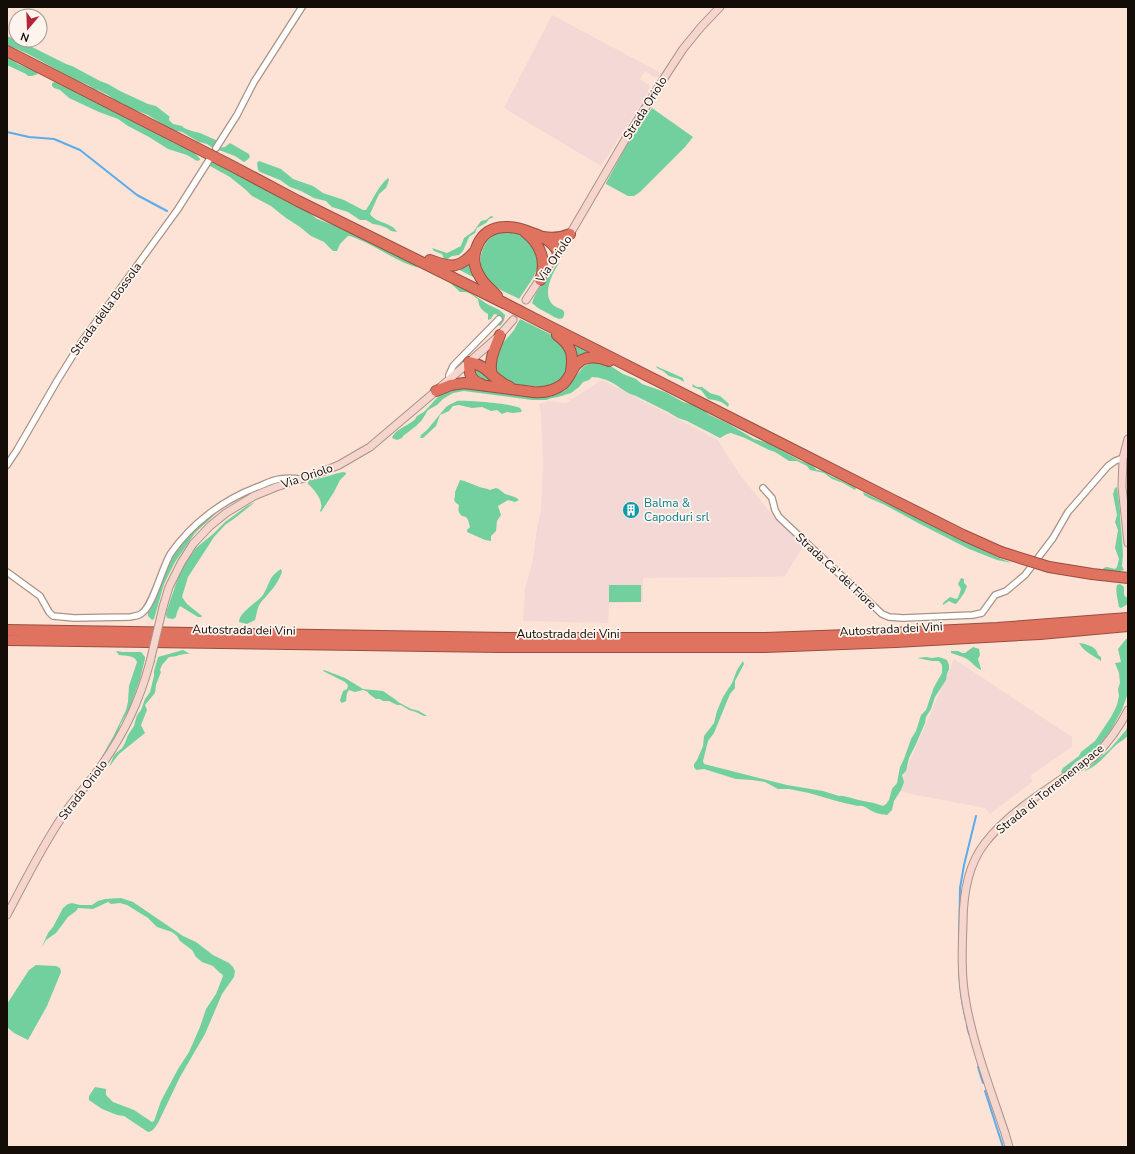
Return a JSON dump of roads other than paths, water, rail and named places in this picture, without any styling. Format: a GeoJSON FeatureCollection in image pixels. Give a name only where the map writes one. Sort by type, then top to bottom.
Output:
{"type":"FeatureCollection","features":[{"type":"Feature","properties":{"kind":"highway"},"geometry":{"type":"LineString","coordinates":[[7,51],[298,200],[420,261],[493,295],[504,303],[543,323],[963,535],[1001,552],[1049,567],[1128,578]]}},
{"type":"Feature","properties":{"kind":"highway"},"geometry":{"type":"LineString","coordinates":[[493,295],[477,274],[474,259],[478,244],[483,237],[493,230],[505,226],[513,226],[521,229],[540,241],[546,250],[558,252]]}},
{"type":"Feature","properties":{"kind":"highway"},"geometry":{"type":"LineString","coordinates":[[540,241],[570,234]]}},
{"type":"Feature","properties":{"kind":"highway"},"geometry":{"type":"LineString","coordinates":[[540,241],[543,266],[540,280]]}},
{"type":"Feature","properties":{"kind":"highway"},"geometry":{"type":"LineString","coordinates":[[420,261],[428,259],[450,266],[458,266],[469,258],[475,251]]}},
{"type":"Feature","properties":{"kind":"highway"},"geometry":{"type":"LineString","coordinates":[[543,323],[568,344],[572,355],[571,373]]}},
{"type":"Feature","properties":{"kind":"highway"},"geometry":{"type":"LineString","coordinates":[[492,375],[490,367],[494,350],[500,335]]}},
{"type":"Feature","properties":{"kind":"highway"},"geometry":{"type":"LineString","coordinates":[[436,391],[451,385],[470,384],[538,393],[554,389],[563,384],[580,361],[591,357],[613,363],[620,362]]}},
{"type":"Feature","properties":{"kind":"highway"},"geometry":{"type":"LineString","coordinates":[[484,386],[471,377],[469,372],[469,362],[479,365],[502,384],[517,390]]}},
{"type":"Feature","properties":{"kind":"highway","name":"Autostrada dei Vini"},"geometry":{"type":"LineString","coordinates":[[7,630],[516,638],[749,638],[848,636],[997,628],[1128,618]]}},
{"type":"Feature","properties":{"kind":"highway","name":"Autostrada dei Vini"},"geometry":{"type":"LineString","coordinates":[[7,640],[499,647],[765,647],[1040,634],[1128,626]]}},
{"type":"Feature","properties":{"kind":"street"},"geometry":{"type":"LineString","coordinates":[[216,148],[237,115],[254,82],[302,7]]}},
{"type":"Feature","properties":{"kind":"street","name":"Strada Oriolo"},"geometry":{"type":"LineString","coordinates":[[581,217],[625,140],[683,49],[701,26],[720,7]]}},
{"type":"Feature","properties":{"kind":"street","name":"Strada della Bossola"},"geometry":{"type":"LineString","coordinates":[[7,465],[80,344],[178,209],[211,157]]}},
{"type":"Feature","properties":{"kind":"street","name":"Via Oriolo"},"geometry":{"type":"LineString","coordinates":[[526,300],[581,217]]}},
{"type":"Feature","properties":{"kind":"street"},"geometry":{"type":"LineString","coordinates":[[449,380],[449,375],[454,366],[468,349],[499,319]]}},
{"type":"Feature","properties":{"kind":"street","name":"Via Oriolo"},"geometry":{"type":"LineString","coordinates":[[150,662],[169,587],[181,563],[193,544],[210,526],[226,513],[254,496],[276,487],[318,474],[339,465],[370,446],[449,380],[500,335],[513,320]]}},
{"type":"Feature","properties":{"kind":"street"},"geometry":{"type":"LineString","coordinates":[[1128,439],[1123,458],[1122,487],[1128,543]]}},
{"type":"Feature","properties":{"kind":"street","name":"Strada Ca' del Fiore"},"geometry":{"type":"LineString","coordinates":[[763,488],[772,498],[779,518],[882,614],[889,617],[903,618],[973,615],[982,613],[995,596],[1006,591],[1025,574],[1053,538],[1068,512],[1108,466],[1123,458]]}},
{"type":"Feature","properties":{"kind":"street"},"geometry":{"type":"LineString","coordinates":[[7,572],[40,596],[53,616],[81,618],[137,616],[150,604],[164,567],[179,542],[208,514],[229,500],[273,480],[290,478],[301,480]]}},
{"type":"Feature","properties":{"kind":"street","name":"Strada Oriolo"},"geometry":{"type":"LineString","coordinates":[[7,915],[56,826],[78,795],[100,768],[120,737],[139,699],[150,662]]}},
{"type":"Feature","properties":{"kind":"street","name":"Strada di Torremenapace"},"geometry":{"type":"LineString","coordinates":[[1009,1147],[1006,1133],[973,1037],[965,1002],[962,948],[963,910],[972,865],[978,852],[992,835],[1019,810],[1094,757],[1116,731],[1128,710]]}},
{"type":"Feature","properties":{"kind":"waterway"},"geometry":{"type":"LineString","coordinates":[[7,132],[29,137],[54,139],[80,150],[137,195],[167,211]]}},
{"type":"Feature","properties":{"kind":"waterway"},"geometry":{"type":"LineString","coordinates":[[959,944],[960,888],[976,816]]}},
{"type":"Feature","properties":{"kind":"waterway"},"geometry":{"type":"LineString","coordinates":[[959,961],[959,976],[966,1020]]}},
{"type":"Feature","properties":{"kind":"waterway"},"geometry":{"type":"LineString","coordinates":[[967,1026],[969,1034]]}},
{"type":"Feature","properties":{"kind":"waterway"},"geometry":{"type":"LineString","coordinates":[[978,1067],[983,1083]]}},
{"type":"Feature","properties":{"kind":"waterway"},"geometry":{"type":"LineString","coordinates":[[985,1091],[1003,1147]]}},
{"type":"Feature","properties":{"kind":"tunnel"},"geometry":{"type":"LineString","coordinates":[[513,320],[526,300]]}},
{"type":"Feature","properties":{"kind":"place","name":"Balma & Capoduri srl"},"geometry":{"type":"Point","coordinates":[631,510]}}]}
